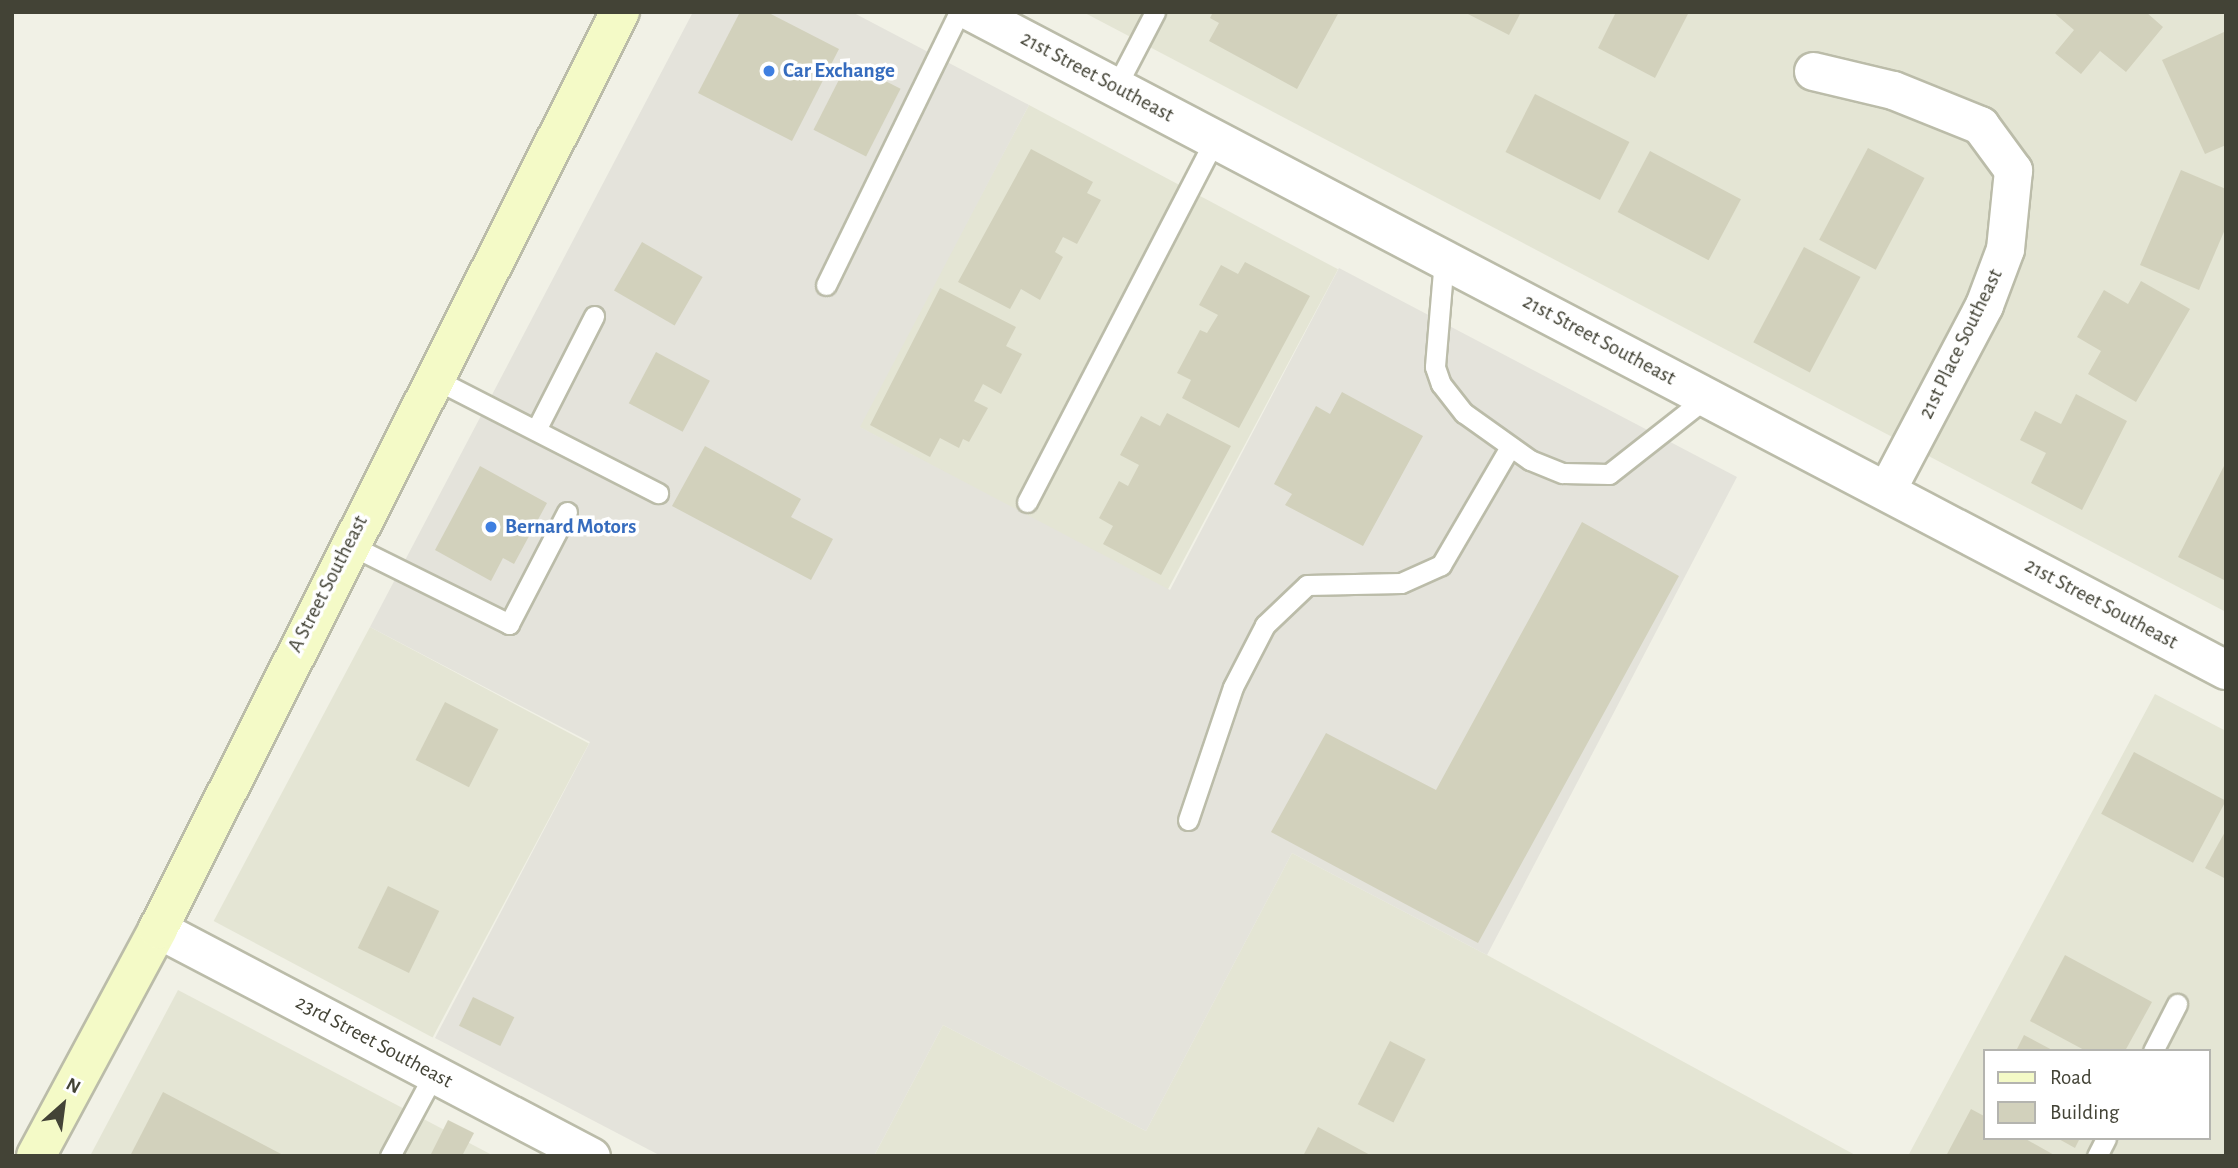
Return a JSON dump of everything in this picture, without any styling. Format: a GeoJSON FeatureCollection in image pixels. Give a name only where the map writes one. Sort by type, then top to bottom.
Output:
{"type":"FeatureCollection","features":[{"type":"Feature","properties":{"kind":"main road","name":"A Street Southeast"},"geometry":{"type":"LineString","coordinates":[[36,1156],[158,929],[348,544],[621,12]]}},
{"type":"Feature","properties":{"kind":"street","name":"21st Street Southeast"},"geometry":{"type":"LineString","coordinates":[[972,12],[2226,670]]}},
{"type":"Feature","properties":{"kind":"street","name":"21st Place Southeast"},"geometry":{"type":"LineString","coordinates":[[1812,71],[1893,90],[1980,125],[2012,170],[2005,249],[1984,305],[1886,491]]}},
{"type":"Feature","properties":{"kind":"street","name":"23rd Street Southeast"},"geometry":{"type":"LineString","coordinates":[[158,929],[591,1156]]}},
{"type":"Feature","properties":{"kind":"lane"},"geometry":{"type":"LineString","coordinates":[[826,285],[959,12]]}},
{"type":"Feature","properties":{"kind":"lane"},"geometry":{"type":"LineString","coordinates":[[1116,87],[1155,12]]}},
{"type":"Feature","properties":{"kind":"lane"},"geometry":{"type":"LineString","coordinates":[[1027,502],[1215,139]]}},
{"type":"Feature","properties":{"kind":"lane"},"geometry":{"type":"LineString","coordinates":[[1444,258],[1434,367],[1464,413],[1510,447],[1563,473],[1609,474],[1707,397]]}},
{"type":"Feature","properties":{"kind":"lane"},"geometry":{"type":"LineString","coordinates":[[536,430],[594,316]]}},
{"type":"Feature","properties":{"kind":"lane"},"geometry":{"type":"LineString","coordinates":[[433,378],[658,493]]}},
{"type":"Feature","properties":{"kind":"lane"},"geometry":{"type":"LineString","coordinates":[[1188,820],[1233,687],[1265,625],[1307,585],[1401,583],[1441,565],[1510,447]]}},
{"type":"Feature","properties":{"kind":"lane"},"geometry":{"type":"LineString","coordinates":[[348,544],[509,624],[567,512]]}},
{"type":"Feature","properties":{"kind":"lane"},"geometry":{"type":"LineString","coordinates":[[2153,1049],[2178,1004]]}},
{"type":"Feature","properties":{"kind":"lane"},"geometry":{"type":"LineString","coordinates":[[390,1156],[434,1074]]}},
{"type":"Feature","properties":{"kind":"lane"},"geometry":{"type":"LineString","coordinates":[[2097,1156],[2105,1140]]}},
{"type":"Feature","properties":{"kind":"shaded area"},"geometry":{"type":"Polygon","coordinates":[[[693,12],[852,12],[1029,105],[860,427],[1170,590],[1339,268],[1737,477],[1487,955],[1292,853],[1146,1131],[943,1025],[874,1156],[661,1156],[435,1038],[590,742],[370,627],[693,12]]]}},
{"type":"Feature","properties":{"kind":"shaded area"},"geometry":{"type":"Polygon","coordinates":[[[1083,12],[2226,12],[2226,612],[2119,556],[1083,12]]]}},
{"type":"Feature","properties":{"kind":"shaded area"},"geometry":{"type":"Polygon","coordinates":[[[1029,105],[1338,269],[1167,591],[858,426],[1029,105]]]}},
{"type":"Feature","properties":{"kind":"shaded area"},"geometry":{"type":"Polygon","coordinates":[[[370,627],[589,743],[433,1037],[214,921],[370,627]]]}},
{"type":"Feature","properties":{"kind":"shaded area"},"geometry":{"type":"Polygon","coordinates":[[[2155,694],[2226,731],[2226,1156],[1908,1156],[2155,694]]]}},
{"type":"Feature","properties":{"kind":"shaded area"},"geometry":{"type":"Polygon","coordinates":[[[1292,853],[1487,955],[1857,1156],[874,1156],[943,1025],[1146,1131],[1292,853]]]}},
{"type":"Feature","properties":{"kind":"shaded area"},"geometry":{"type":"Polygon","coordinates":[[[178,990],[494,1156],[90,1156],[178,990]]]}},
{"type":"Feature","properties":{"kind":"building","name":"Car Exchange"},"geometry":{"type":"Polygon","coordinates":[[[740,12],[767,12],[839,49],[792,141],[698,93],[740,12]]]}},
{"type":"Feature","properties":{"kind":"building"},"geometry":{"type":"Polygon","coordinates":[[[1213,12],[1339,12],[1297,89],[1209,41],[1219,23],[1210,18],[1213,12]]]}},
{"type":"Feature","properties":{"kind":"building"},"geometry":{"type":"Polygon","coordinates":[[[1464,12],[1521,12],[1509,35],[1464,12]]]}},
{"type":"Feature","properties":{"kind":"building"},"geometry":{"type":"Polygon","coordinates":[[[1616,12],[1689,12],[1655,78],[1598,48],[1616,12]]]}},
{"type":"Feature","properties":{"kind":"building"},"geometry":{"type":"Polygon","coordinates":[[[2053,12],[2146,12],[2163,27],[2126,72],[2100,51],[2081,74],[2055,53],[2074,30],[2053,12]]]}},
{"type":"Feature","properties":{"kind":"building"},"geometry":{"type":"Polygon","coordinates":[[[2224,32],[2226,145],[2205,154],[2162,60],[2224,32]]]}},
{"type":"Feature","properties":{"kind":"building"},"geometry":{"type":"Polygon","coordinates":[[[848,62],[901,89],[866,157],[813,130],[848,62]]]}},
{"type":"Feature","properties":{"kind":"building"},"geometry":{"type":"Polygon","coordinates":[[[1535,94],[1629,142],[1600,200],[1505,152],[1535,94]]]}},
{"type":"Feature","properties":{"kind":"building"},"geometry":{"type":"Polygon","coordinates":[[[1868,148],[1925,178],[1876,270],[1819,240],[1868,148]]]}},
{"type":"Feature","properties":{"kind":"building"},"geometry":{"type":"Polygon","coordinates":[[[1031,149],[1093,182],[1087,193],[1101,200],[1077,244],[1063,237],[1055,252],[1063,257],[1040,300],[1021,289],[1010,309],[958,282],[1031,149]]]}},
{"type":"Feature","properties":{"kind":"building"},"geometry":{"type":"Polygon","coordinates":[[[1650,151],[1741,199],[1709,260],[1618,212],[1650,151]]]}},
{"type":"Feature","properties":{"kind":"building"},"geometry":{"type":"Polygon","coordinates":[[[2181,170],[2226,189],[2226,227],[2199,290],[2140,265],[2181,170]]]}},
{"type":"Feature","properties":{"kind":"building"},"geometry":{"type":"Polygon","coordinates":[[[642,242],[703,277],[675,325],[614,290],[642,242]]]}},
{"type":"Feature","properties":{"kind":"building"},"geometry":{"type":"Polygon","coordinates":[[[1804,247],[1861,277],[1810,372],[1753,342],[1804,247]]]}},
{"type":"Feature","properties":{"kind":"building"},"geometry":{"type":"Polygon","coordinates":[[[1245,262],[1310,296],[1239,428],[1182,398],[1191,380],[1177,373],[1200,330],[1207,333],[1218,315],[1199,305],[1221,265],[1238,274],[1245,262]]]}},
{"type":"Feature","properties":{"kind":"building"},"geometry":{"type":"Polygon","coordinates":[[[2141,281],[2190,309],[2136,402],[2088,374],[2101,351],[2077,337],[2104,290],[2128,304],[2141,281]]]}},
{"type":"Feature","properties":{"kind":"building"},"geometry":{"type":"Polygon","coordinates":[[[940,288],[1016,327],[1006,346],[1022,354],[1001,394],[983,384],[974,401],[988,408],[969,442],[963,439],[959,448],[940,438],[930,457],[870,425],[940,288]]]}},
{"type":"Feature","properties":{"kind":"building"},"geometry":{"type":"Polygon","coordinates":[[[656,352],[710,381],[683,432],[629,403],[656,352]]]}},
{"type":"Feature","properties":{"kind":"building"},"geometry":{"type":"Polygon","coordinates":[[[1342,392],[1423,436],[1363,546],[1285,505],[1292,494],[1274,484],[1316,406],[1330,414],[1342,392]]]}},
{"type":"Feature","properties":{"kind":"building"},"geometry":{"type":"Polygon","coordinates":[[[2076,394],[2127,421],[2082,510],[2031,483],[2046,453],[2020,440],[2035,411],[2061,424],[2076,394]]]}},
{"type":"Feature","properties":{"kind":"building"},"geometry":{"type":"Polygon","coordinates":[[[1167,413],[1231,446],[1161,575],[1103,544],[1113,526],[1099,518],[1119,481],[1128,486],[1139,465],[1120,455],[1141,416],[1160,426],[1167,413]]]}},
{"type":"Feature","properties":{"kind":"building"},"geometry":{"type":"Polygon","coordinates":[[[705,446],[801,499],[791,517],[833,539],[811,580],[672,506],[705,446]]]}},
{"type":"Feature","properties":{"kind":"building"},"geometry":{"type":"Polygon","coordinates":[[[2226,462],[2226,581],[2178,557],[2226,462]]]}},
{"type":"Feature","properties":{"kind":"building","name":"Bernard Motors"},"geometry":{"type":"Polygon","coordinates":[[[480,466],[547,503],[514,564],[503,558],[491,581],[435,550],[480,466]]]}},
{"type":"Feature","properties":{"kind":"building"},"geometry":{"type":"Polygon","coordinates":[[[1582,522],[1679,576],[1478,943],[1271,832],[1326,733],[1436,790],[1582,522]]]}},
{"type":"Feature","properties":{"kind":"building"},"geometry":{"type":"Polygon","coordinates":[[[445,702],[498,729],[469,787],[415,760],[445,702]]]}},
{"type":"Feature","properties":{"kind":"building"},"geometry":{"type":"Polygon","coordinates":[[[2134,752],[2226,801],[2193,863],[2101,814],[2134,752]]]}},
{"type":"Feature","properties":{"kind":"building"},"geometry":{"type":"Polygon","coordinates":[[[2226,830],[2226,879],[2205,868],[2226,830]]]}},
{"type":"Feature","properties":{"kind":"building"},"geometry":{"type":"Polygon","coordinates":[[[388,886],[439,911],[409,973],[358,948],[388,886]]]}},
{"type":"Feature","properties":{"kind":"building"},"geometry":{"type":"Polygon","coordinates":[[[2065,955],[2152,1002],[2126,1049],[2082,1049],[2030,1021],[2065,955]]]}},
{"type":"Feature","properties":{"kind":"building"},"geometry":{"type":"Polygon","coordinates":[[[473,997],[514,1017],[500,1046],[459,1026],[473,997]]]}},
{"type":"Feature","properties":{"kind":"building"},"geometry":{"type":"Polygon","coordinates":[[[2024,1035],[2050,1049],[2017,1049],[2024,1035]]]}},
{"type":"Feature","properties":{"kind":"building"},"geometry":{"type":"Polygon","coordinates":[[[1390,1041],[1426,1059],[1393,1122],[1358,1104],[1390,1041]]]}},
{"type":"Feature","properties":{"kind":"building"},"geometry":{"type":"Polygon","coordinates":[[[163,1092],[285,1156],[130,1156],[163,1092]]]}},
{"type":"Feature","properties":{"kind":"building"},"geometry":{"type":"Polygon","coordinates":[[[1971,1109],[1982,1115],[1982,1140],[2028,1140],[2056,1156],[1946,1156],[1971,1109]]]}},
{"type":"Feature","properties":{"kind":"building"},"geometry":{"type":"Polygon","coordinates":[[[448,1120],[474,1133],[462,1156],[430,1156],[448,1120]]]}},
{"type":"Feature","properties":{"kind":"building"},"geometry":{"type":"Polygon","coordinates":[[[1318,1127],[1372,1156],[1303,1156],[1318,1127]]]}},
{"type":"Feature","properties":{"kind":"building"},"geometry":{"type":"Polygon","coordinates":[[[2061,1140],[2079,1140],[2075,1148],[2061,1140]]]}},
{"type":"Feature","properties":{"kind":"place","name":"Car Exchange"},"geometry":{"type":"Point","coordinates":[769,71]}},
{"type":"Feature","properties":{"kind":"place","name":"Bernard Motors"},"geometry":{"type":"Point","coordinates":[491,527]}}]}
